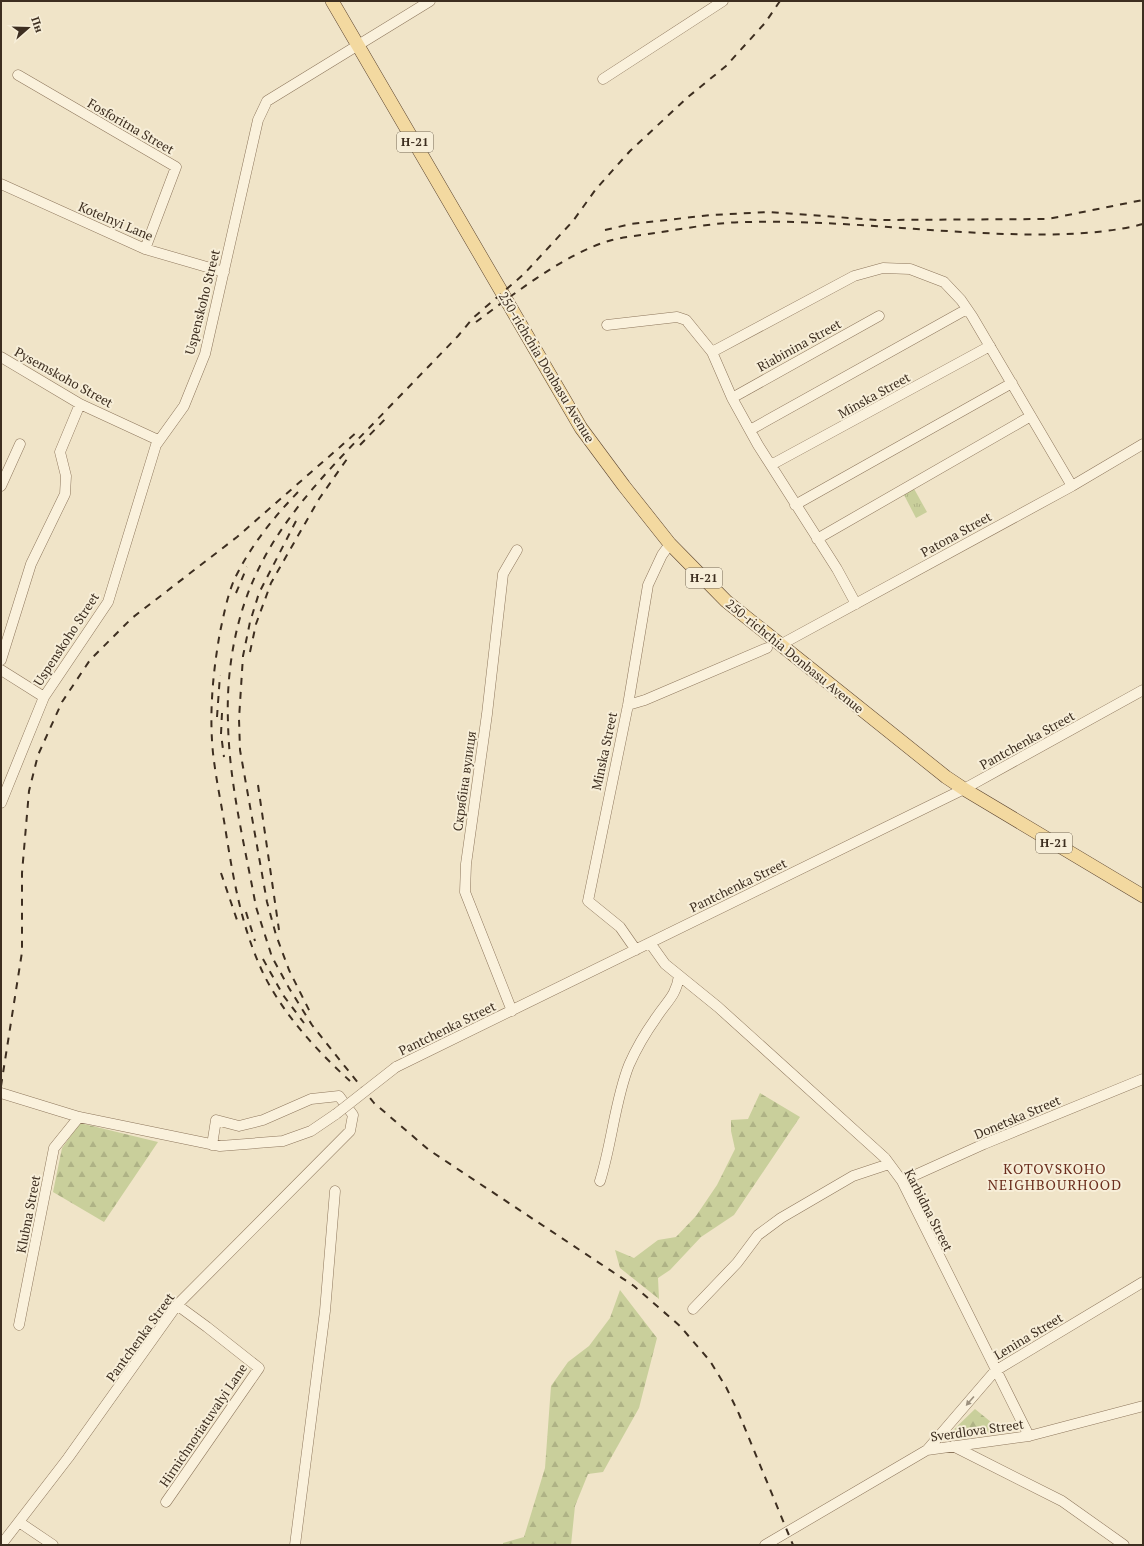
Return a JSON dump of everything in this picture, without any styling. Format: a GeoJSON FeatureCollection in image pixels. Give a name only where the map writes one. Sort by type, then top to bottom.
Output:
{"type":"FeatureCollection","features":[{"type":"Feature","properties":{"kind":"main road","name":"250-richchia Donbasu Avenue"},"geometry":{"type":"LineString","coordinates":[[332,1],[581,428],[670,544],[726,600],[780,645],[964,789],[1143,896]]}},
{"type":"Feature","properties":{"kind":"street","name":"Uspenskoho Street"},"geometry":{"type":"LineString","coordinates":[[1,803],[44,697],[108,602],[158,440],[184,406],[205,354],[258,120],[267,101],[430,1]]}},
{"type":"Feature","properties":{"kind":"street"},"geometry":{"type":"LineString","coordinates":[[604,79],[723,1]]}},
{"type":"Feature","properties":{"kind":"street","name":"Fosforitna Street"},"geometry":{"type":"LineString","coordinates":[[18,75],[176,167],[145,249]]}},
{"type":"Feature","properties":{"kind":"street","name":"Kotelnyi Lane"},"geometry":{"type":"LineString","coordinates":[[1,184],[145,249],[224,272]]}},
{"type":"Feature","properties":{"kind":"street"},"geometry":{"type":"LineString","coordinates":[[712,352],[854,276],[884,268],[910,269],[944,282],[967,309],[1072,486]]}},
{"type":"Feature","properties":{"kind":"street"},"geometry":{"type":"LineString","coordinates":[[750,430],[967,309]]}},
{"type":"Feature","properties":{"kind":"street","name":"Riabinina Street"},"geometry":{"type":"LineString","coordinates":[[732,398],[879,316]]}},
{"type":"Feature","properties":{"kind":"street"},"geometry":{"type":"LineString","coordinates":[[607,325],[677,317],[686,320],[712,352],[732,398],[750,430],[856,604]]}},
{"type":"Feature","properties":{"kind":"street","name":"Minska Street"},"geometry":{"type":"LineString","coordinates":[[771,466],[990,346]]}},
{"type":"Feature","properties":{"kind":"street","name":"Pysemskoho Street"},"geometry":{"type":"LineString","coordinates":[[1,357],[80,404],[158,440]]}},
{"type":"Feature","properties":{"kind":"street"},"geometry":{"type":"LineString","coordinates":[[795,505],[1012,383]]}},
{"type":"Feature","properties":{"kind":"street"},"geometry":{"type":"LineString","coordinates":[[1,660],[31,564],[65,494],[66,476],[60,452],[80,404]]}},
{"type":"Feature","properties":{"kind":"street"},"geometry":{"type":"LineString","coordinates":[[817,539],[1031,416]]}},
{"type":"Feature","properties":{"kind":"street"},"geometry":{"type":"LineString","coordinates":[[1,486],[20,444]]}},
{"type":"Feature","properties":{"kind":"street","name":"Patona Street"},"geometry":{"type":"LineString","coordinates":[[780,645],[1072,486],[1143,444]]}},
{"type":"Feature","properties":{"kind":"street","name":"Minska Street"},"geometry":{"type":"LineString","coordinates":[[636,950],[620,927],[588,900],[628,705],[648,585],[662,555],[670,544]]}},
{"type":"Feature","properties":{"kind":"street","name":"Скрябіна вулиця"},"geometry":{"type":"LineString","coordinates":[[512,1011],[465,892],[466,864],[487,714],[502,574],[517,550]]}},
{"type":"Feature","properties":{"kind":"street"},"geometry":{"type":"LineString","coordinates":[[628,705],[645,700],[767,648]]}},
{"type":"Feature","properties":{"kind":"street"},"geometry":{"type":"LineString","coordinates":[[1,670],[44,697]]}},
{"type":"Feature","properties":{"kind":"street","name":"Pantchenka Street"},"geometry":{"type":"LineString","coordinates":[[2,1544],[68,1458],[177,1305],[350,1131],[354,1115],[339,1096],[311,1099],[263,1120],[239,1126],[216,1120],[212,1145],[220,1146],[283,1141],[311,1132],[336,1114],[396,1067],[964,789],[1143,690]]}},
{"type":"Feature","properties":{"kind":"street","name":"Karbidna Street"},"geometry":{"type":"LineString","coordinates":[[650,943],[665,964],[718,1007],[889,1164],[902,1181],[995,1371],[1029,1436]]}},
{"type":"Feature","properties":{"kind":"street"},"geometry":{"type":"LineString","coordinates":[[600,1181],[608,1158],[622,1089],[629,1065],[650,1027],[677,990],[679,976]]}},
{"type":"Feature","properties":{"kind":"street","name":"Donetska Street"},"geometry":{"type":"LineString","coordinates":[[902,1181],[984,1144],[1143,1079]]}},
{"type":"Feature","properties":{"kind":"street"},"geometry":{"type":"LineString","coordinates":[[1,1094],[79,1116],[212,1145]]}},
{"type":"Feature","properties":{"kind":"street","name":"Klubna Street"},"geometry":{"type":"LineString","coordinates":[[19,1325],[54,1148],[79,1116]]}},
{"type":"Feature","properties":{"kind":"street"},"geometry":{"type":"LineString","coordinates":[[693,1309],[737,1263],[758,1235],[781,1218],[853,1176],[889,1164]]}},
{"type":"Feature","properties":{"kind":"street"},"geometry":{"type":"LineString","coordinates":[[295,1545],[325,1311],[335,1191]]}},
{"type":"Feature","properties":{"kind":"street","name":"Lenina Street"},"geometry":{"type":"LineString","coordinates":[[927,1450],[995,1371],[1143,1282]]}},
{"type":"Feature","properties":{"kind":"street","name":"Hirnichnoriatuvalyi Lane"},"geometry":{"type":"LineString","coordinates":[[166,1502],[259,1368],[207,1326],[177,1305]]}},
{"type":"Feature","properties":{"kind":"street","name":"Sverdlova Street"},"geometry":{"type":"LineString","coordinates":[[765,1545],[927,1450],[1029,1436],[1143,1406]]}},
{"type":"Feature","properties":{"kind":"street"},"geometry":{"type":"LineString","coordinates":[[953,1446],[1062,1501],[1124,1545]]}},
{"type":"Feature","properties":{"kind":"street"},"geometry":{"type":"LineString","coordinates":[[19,1522],[53,1545]]}},
{"type":"Feature","properties":{"kind":"green space"},"geometry":{"type":"Polygon","coordinates":[[[913,487],[927,512],[916,518],[903,493],[913,487]]]}},
{"type":"Feature","properties":{"kind":"green space"},"geometry":{"type":"Polygon","coordinates":[[[760,1093],[800,1117],[734,1215],[701,1237],[670,1270],[658,1278],[659,1299],[620,1268],[615,1250],[634,1258],[658,1240],[676,1237],[696,1216],[717,1185],[735,1149],[731,1131],[731,1120],[748,1119],[760,1093]]]}},
{"type":"Feature","properties":{"kind":"green space"},"geometry":{"type":"Polygon","coordinates":[[[80,1123],[158,1142],[104,1222],[53,1192],[62,1148],[80,1123]]]}},
{"type":"Feature","properties":{"kind":"green space"},"geometry":{"type":"Polygon","coordinates":[[[620,1290],[657,1338],[639,1408],[603,1472],[588,1474],[575,1506],[571,1545],[503,1545],[503,1543],[524,1537],[545,1468],[551,1386],[568,1362],[589,1346],[610,1318],[620,1290]]]}},
{"type":"Feature","properties":{"kind":"green space"},"geometry":{"type":"Polygon","coordinates":[[[975,1409],[1002,1431],[945,1438],[975,1409]]]}},
{"type":"Feature","properties":{"kind":"railway"},"geometry":{"type":"LineString","coordinates":[[780,1],[765,23],[726,66],[688,97],[630,151],[596,189],[573,221],[524,274],[473,318],[458,336],[324,476],[295,510],[282,528],[260,566],[245,603],[234,642],[231,662],[228,722],[234,792],[256,907],[272,957],[312,1025],[374,1103],[429,1150],[634,1286],[680,1326],[710,1361],[726,1387],[739,1414],[793,1545]]}},
{"type":"Feature","properties":{"kind":"railway"},"geometry":{"type":"LineString","coordinates":[[605,230],[631,224],[711,215],[769,212],[877,220],[1048,219],[1143,200]]}},
{"type":"Feature","properties":{"kind":"railway"},"geometry":{"type":"LineString","coordinates":[[476,322],[541,275],[577,254],[595,246],[612,240],[693,227],[736,222],[801,222],[984,233],[1054,234],[1101,232],[1143,224]]}},
{"type":"Feature","properties":{"kind":"railway"},"geometry":{"type":"LineString","coordinates":[[360,445],[388,416]]}},
{"type":"Feature","properties":{"kind":"railway"},"geometry":{"type":"LineString","coordinates":[[1,1086],[22,952],[22,873],[29,791],[38,755],[62,702],[90,660],[132,618],[237,537],[357,432]]}},
{"type":"Feature","properties":{"kind":"railway"},"geometry":{"type":"LineString","coordinates":[[250,652],[256,624],[271,583],[319,499],[347,459]]}},
{"type":"Feature","properties":{"kind":"railway"},"geometry":{"type":"LineString","coordinates":[[298,492],[280,511],[256,542],[236,576],[226,603],[215,662],[211,722],[213,753],[232,870],[244,923],[256,958],[272,990],[291,1018],[325,1057],[350,1081]]}},
{"type":"Feature","properties":{"kind":"railway"},"geometry":{"type":"LineString","coordinates":[[296,521],[259,593],[250,622],[243,656],[239,719],[240,750],[267,902],[276,935],[289,970],[311,1014]]}},
{"type":"Feature","properties":{"kind":"railway"},"geometry":{"type":"LineString","coordinates":[[236,593],[247,567]]}},
{"type":"Feature","properties":{"kind":"railway"},"geometry":{"type":"LineString","coordinates":[[217,717],[220,675]]}},
{"type":"Feature","properties":{"kind":"railway"},"geometry":{"type":"LineString","coordinates":[[222,713],[221,734],[224,757]]}},
{"type":"Feature","properties":{"kind":"railway"},"geometry":{"type":"LineString","coordinates":[[258,785],[279,930]]}},
{"type":"Feature","properties":{"kind":"railway"},"geometry":{"type":"LineString","coordinates":[[221,873],[238,923]]}},
{"type":"Feature","properties":{"kind":"railway"},"geometry":{"type":"LineString","coordinates":[[246,912],[255,941]]}},
{"type":"Feature","properties":{"kind":"railway"},"geometry":{"type":"LineString","coordinates":[[263,959],[283,995],[304,1023]]}},
{"type":"Feature","properties":{"kind":"district","name":"KOTOVSKOHO NEIGHBOURHOOD"},"geometry":{"type":"Point","coordinates":[1055,1178]}}]}
